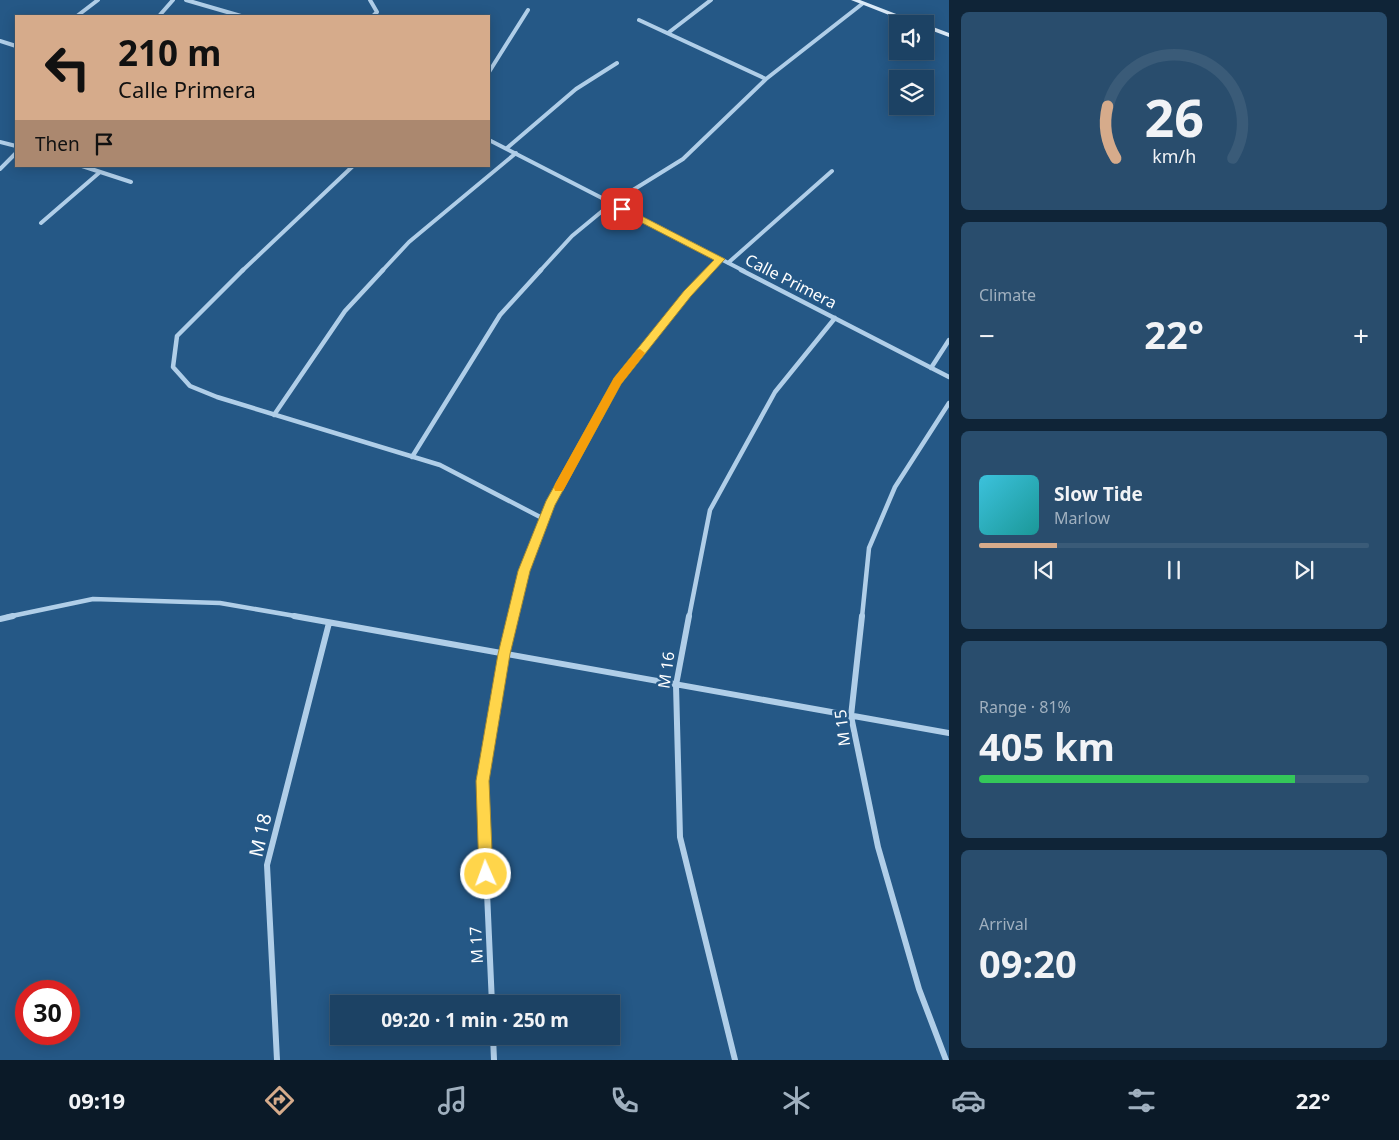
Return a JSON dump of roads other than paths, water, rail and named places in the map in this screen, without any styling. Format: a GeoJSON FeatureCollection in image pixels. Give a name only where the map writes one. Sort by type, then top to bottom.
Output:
{"type":"FeatureCollection","features":[{"type":"Feature","properties":{"kind":"street"},"geometry":{"type":"LineString","coordinates":[[78,15],[98,0]]}},
{"type":"Feature","properties":{"kind":"street"},"geometry":{"type":"LineString","coordinates":[[160,15],[173,0]]}},
{"type":"Feature","properties":{"kind":"street"},"geometry":{"type":"LineString","coordinates":[[186,0],[238,15]]}},
{"type":"Feature","properties":{"kind":"street"},"geometry":{"type":"LineString","coordinates":[[370,0],[377,12],[374,15]]}},
{"type":"Feature","properties":{"kind":"street"},"geometry":{"type":"LineString","coordinates":[[668,33],[711,0]]}},
{"type":"Feature","properties":{"kind":"street"},"geometry":{"type":"LineString","coordinates":[[854,0],[893,15]]}},
{"type":"Feature","properties":{"kind":"street"},"geometry":{"type":"LineString","coordinates":[[412,457],[500,315],[572,236],[612,203],[683,158],[766,79],[862,4]]}},
{"type":"Feature","properties":{"kind":"street"},"geometry":{"type":"LineString","coordinates":[[490,70],[528,10]]}},
{"type":"Feature","properties":{"kind":"street"},"geometry":{"type":"LineString","coordinates":[[639,20],[766,79]]}},
{"type":"Feature","properties":{"kind":"street"},"geometry":{"type":"LineString","coordinates":[[934,29],[949,35]]}},
{"type":"Feature","properties":{"kind":"street"},"geometry":{"type":"LineString","coordinates":[[0,41],[15,46]]}},
{"type":"Feature","properties":{"kind":"street"},"geometry":{"type":"LineString","coordinates":[[507,148],[576,89],[617,64]]}},
{"type":"Feature","properties":{"kind":"street","name":"Calle Primera"},"geometry":{"type":"LineString","coordinates":[[490,140],[949,377]]}},
{"type":"Feature","properties":{"kind":"street"},"geometry":{"type":"LineString","coordinates":[[0,142],[15,146]]}},
{"type":"Feature","properties":{"kind":"street"},"geometry":{"type":"LineString","coordinates":[[274,416],[346,311],[402,249],[516,153]]}},
{"type":"Feature","properties":{"kind":"street"},"geometry":{"type":"LineString","coordinates":[[0,169],[15,154]]}},
{"type":"Feature","properties":{"kind":"street"},"geometry":{"type":"LineString","coordinates":[[85,167],[131,182]]}},
{"type":"Feature","properties":{"kind":"street"},"geometry":{"type":"LineString","coordinates":[[352,167],[263,250],[177,336],[173,367],[190,386],[274,416],[440,465],[544,519]]}},
{"type":"Feature","properties":{"kind":"street"},"geometry":{"type":"LineString","coordinates":[[728,263],[832,171]]}},
{"type":"Feature","properties":{"kind":"street"},"geometry":{"type":"LineString","coordinates":[[41,223],[100,172]]}},
{"type":"Feature","properties":{"kind":"street","name":"M 17"},"geometry":{"type":"LineString","coordinates":[[492,995],[482,781],[504,654],[524,571],[550,504],[618,381],[688,294],[720,259]]}},
{"type":"Feature","properties":{"kind":"street","name":"M 16"},"geometry":{"type":"LineString","coordinates":[[735,1060],[680,838],[676,685],[710,510],[775,392],[835,318]]}},
{"type":"Feature","properties":{"kind":"street"},"geometry":{"type":"LineString","coordinates":[[931,368],[949,340]]}},
{"type":"Feature","properties":{"kind":"street","name":"M 15"},"geometry":{"type":"LineString","coordinates":[[946,1060],[919,989],[881,857],[851,716],[869,548],[895,488],[949,403]]}},
{"type":"Feature","properties":{"kind":"street"},"geometry":{"type":"LineString","coordinates":[[0,619],[93,599],[220,603],[949,733]]}},
{"type":"Feature","properties":{"kind":"street","name":"M 18"},"geometry":{"type":"LineString","coordinates":[[277,1060],[267,864],[329,623]]}},
{"type":"Feature","properties":{"kind":"street"},"geometry":{"type":"LineString","coordinates":[[493,1045],[494,1060]]}}]}
